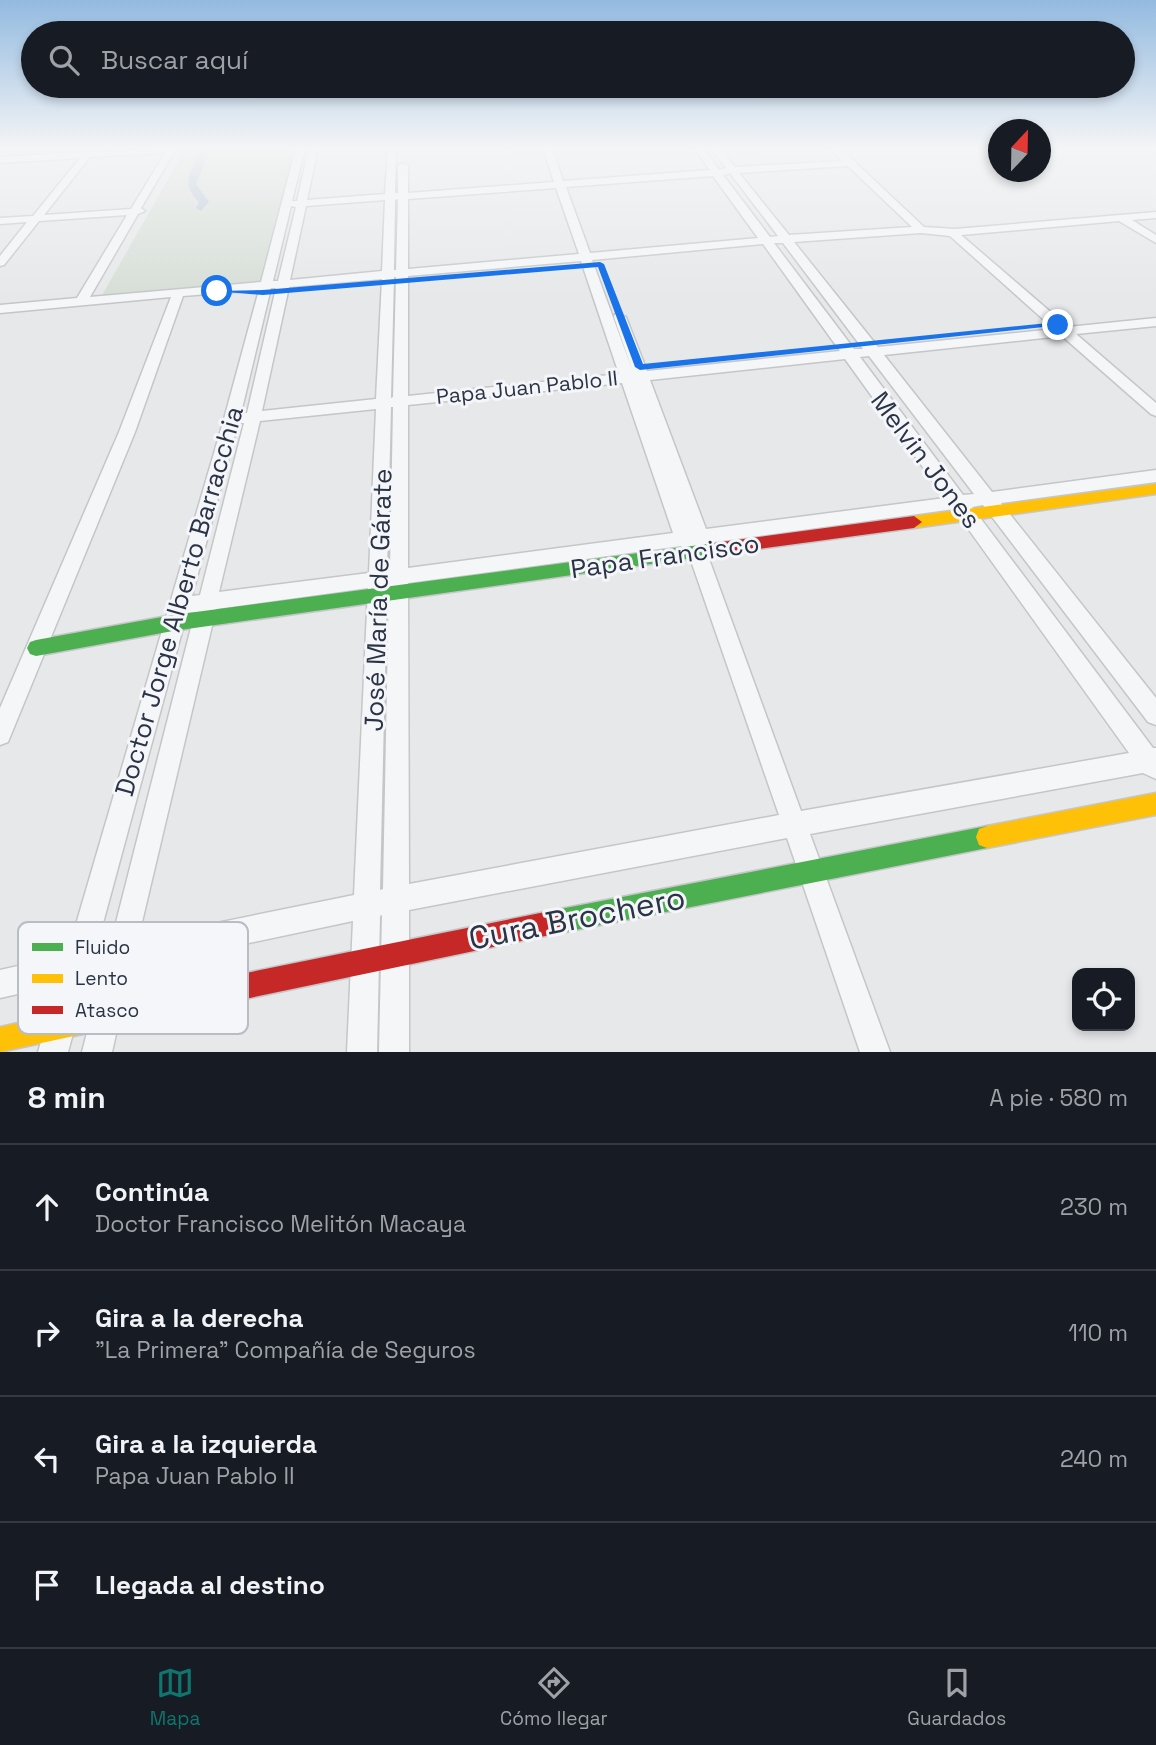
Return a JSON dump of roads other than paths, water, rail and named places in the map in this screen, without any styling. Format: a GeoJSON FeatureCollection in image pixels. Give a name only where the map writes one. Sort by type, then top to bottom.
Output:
{"type":"FeatureCollection","features":[{"type":"Feature","properties":{"kind":"street"},"geometry":{"type":"LineString","coordinates":[[0,263],[47,197]]}},
{"type":"Feature","properties":{"kind":"street"},"geometry":{"type":"LineString","coordinates":[[82,300],[149,197]]}},
{"type":"Feature","properties":{"kind":"street","name":"Doctor Jorge Alberto Barracchia"},"geometry":{"type":"LineString","coordinates":[[295,197],[295,204]]}},
{"type":"Feature","properties":{"kind":"street","name":"Doctor Jorge Alberto Barracchia"},"geometry":{"type":"LineString","coordinates":[[88,922],[233,415],[274,287],[297,197]]}},
{"type":"Feature","properties":{"kind":"street"},"geometry":{"type":"LineString","coordinates":[[295,204],[396,197]]}},
{"type":"Feature","properties":{"kind":"street","name":"José María de Gárate"},"geometry":{"type":"LineString","coordinates":[[362,1052],[378,587],[392,397],[397,197]]}},
{"type":"Feature","properties":{"kind":"street"},"geometry":{"type":"LineString","coordinates":[[572,197],[791,823],[875,1052]]}},
{"type":"Feature","properties":{"kind":"street","name":"Melvin Jones"},"geometry":{"type":"LineString","coordinates":[[737,197],[767,246],[1154,764]]}},
{"type":"Feature","properties":{"kind":"street","name":"Melvin Jones"},"geometry":{"type":"LineString","coordinates":[[745,197],[789,244],[1156,715]]}},
{"type":"Feature","properties":{"kind":"street"},"geometry":{"type":"LineString","coordinates":[[886,197],[920,230]]}},
{"type":"Feature","properties":{"kind":"street"},"geometry":{"type":"LineString","coordinates":[[0,224],[139,214]]}},
{"type":"Feature","properties":{"kind":"street"},"geometry":{"type":"LineString","coordinates":[[97,299],[139,214]]}},
{"type":"Feature","properties":{"kind":"street"},"geometry":{"type":"LineString","coordinates":[[0,309],[82,300],[274,287],[767,246],[920,230],[956,231],[1156,215]]}},
{"type":"Feature","properties":{"kind":"street"},"geometry":{"type":"LineString","coordinates":[[1121,218],[1156,240]]}},
{"type":"Feature","properties":{"kind":"street"},"geometry":{"type":"LineString","coordinates":[[0,248],[27,222]]}},
{"type":"Feature","properties":{"kind":"street"},"geometry":{"type":"LineString","coordinates":[[789,244],[928,237],[956,231]]}},
{"type":"Feature","properties":{"kind":"street"},"geometry":{"type":"LineString","coordinates":[[956,231],[1068,327],[1156,397]]}},
{"type":"Feature","properties":{"kind":"street","name":"Doctor Jorge Alberto Barracchia"},"geometry":{"type":"LineString","coordinates":[[128,922],[254,413],[274,287]]}},
{"type":"Feature","properties":{"kind":"street"},"geometry":{"type":"LineString","coordinates":[[0,734],[127,432],[178,294]]}},
{"type":"Feature","properties":{"kind":"street","name":"Papa Juan Pablo II"},"geometry":{"type":"LineString","coordinates":[[233,415],[1068,327],[1156,315]]}},
{"type":"Feature","properties":{"kind":"street","name":"Papa Juan Pablo II"},"geometry":{"type":"LineString","coordinates":[[1068,327],[1156,322]]}},
{"type":"Feature","properties":{"kind":"street"},"geometry":{"type":"LineString","coordinates":[[1068,327],[1156,411]]}},
{"type":"Feature","properties":{"kind":"street","name":"José María de Gárate"},"geometry":{"type":"LineString","coordinates":[[392,397],[399,584],[394,1052]]}},
{"type":"Feature","properties":{"kind":"street","name":"Papa Francisco"},"geometry":{"type":"LineString","coordinates":[[175,615],[694,541],[961,509],[1156,476]]}},
{"type":"Feature","properties":{"kind":"street","name":"Papa Francisco"},"geometry":{"type":"LineString","coordinates":[[993,504],[1156,489]]}},
{"type":"Feature","properties":{"kind":"street"},"geometry":{"type":"LineString","coordinates":[[36,648],[175,615]]}},
{"type":"Feature","properties":{"kind":"street","name":"Cura Brochero"},"geometry":{"type":"LineString","coordinates":[[248,930],[368,904],[791,823],[1154,764]]}},
{"type":"Feature","properties":{"kind":"street","name":"Cura Brochero"},"geometry":{"type":"LineString","coordinates":[[248,986],[365,960],[1156,804]]}},
{"type":"Feature","properties":{"kind":"street","name":"Cura Brochero"},"geometry":{"type":"LineString","coordinates":[[0,984],[18,980]]}},
{"type":"Feature","properties":{"kind":"street","name":"Cura Brochero"},"geometry":{"type":"LineString","coordinates":[[0,1040],[26,1034]]}},
{"type":"Feature","properties":{"kind":"street","name":"Doctor Jorge Alberto Barracchia"},"geometry":{"type":"LineString","coordinates":[[53,1052],[58,1034]]}},
{"type":"Feature","properties":{"kind":"street","name":"Doctor Jorge Alberto Barracchia"},"geometry":{"type":"LineString","coordinates":[[97,1052],[102,1034]]}},
{"type":"Feature","properties":{"kind":"waterway"},"geometry":{"type":"LineString","coordinates":[[199,197],[204,202],[201,208]]}}]}
